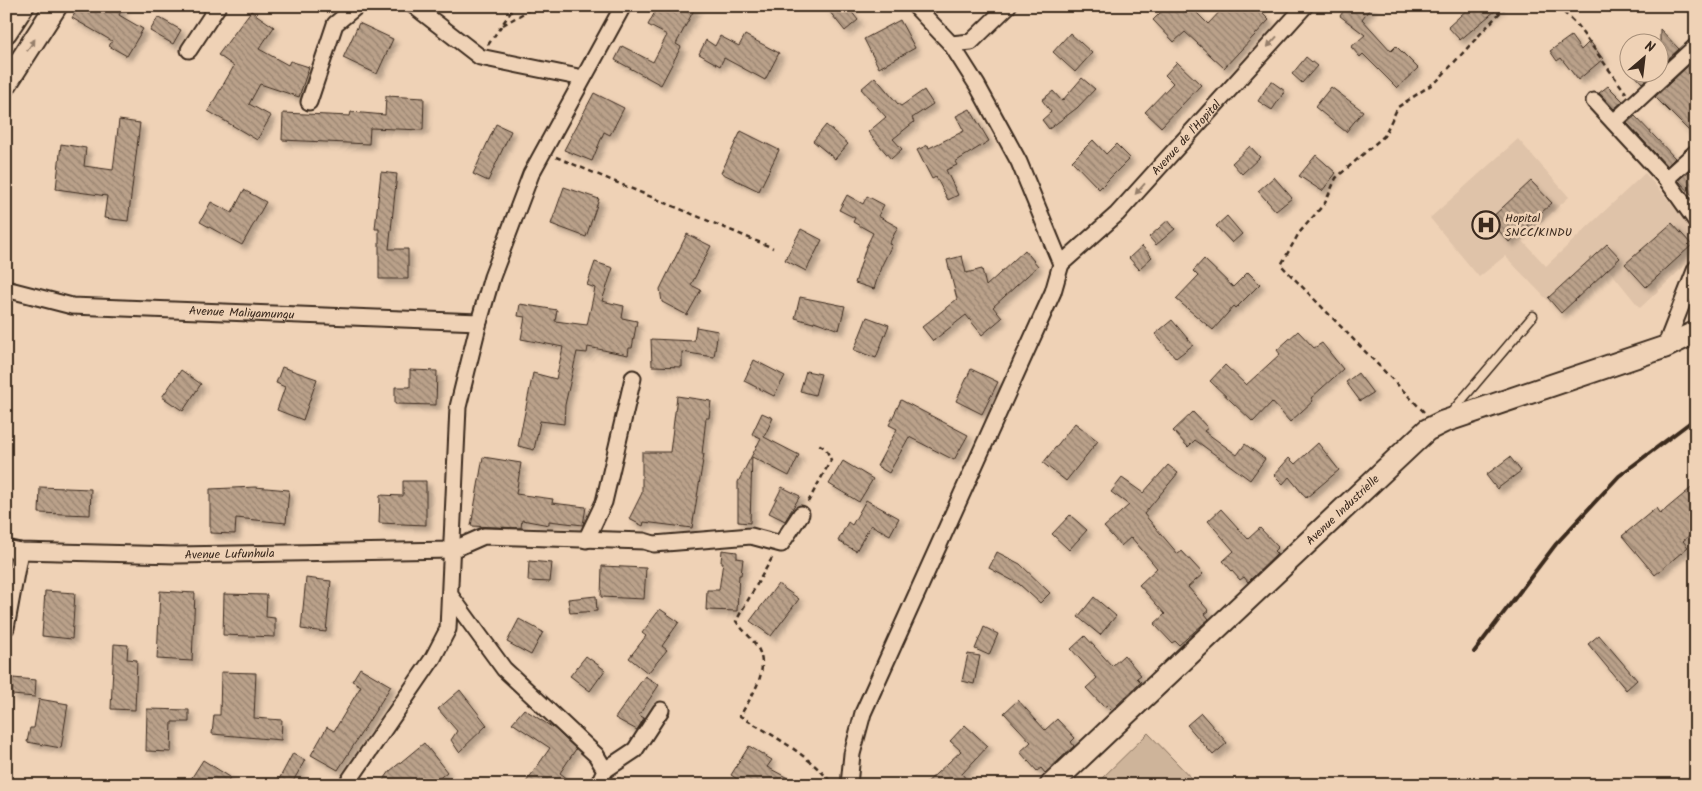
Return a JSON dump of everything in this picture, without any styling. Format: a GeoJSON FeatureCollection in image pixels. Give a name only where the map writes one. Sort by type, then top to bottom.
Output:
{"type":"FeatureCollection","features":[{"type":"Feature","properties":{"kind":"street"},"geometry":{"type":"LineString","coordinates":[[6,32],[23,6]]}},
{"type":"Feature","properties":{"kind":"street"},"geometry":{"type":"LineString","coordinates":[[6,84],[56,6]]}},
{"type":"Feature","properties":{"kind":"street"},"geometry":{"type":"LineString","coordinates":[[190,50],[218,6]]}},
{"type":"Feature","properties":{"kind":"street"},"geometry":{"type":"LineString","coordinates":[[309,102],[335,24],[357,6]]}},
{"type":"Feature","properties":{"kind":"street"},"geometry":{"type":"LineString","coordinates":[[414,6],[480,56],[583,78]]}},
{"type":"Feature","properties":{"kind":"street"},"geometry":{"type":"LineString","coordinates":[[346,785],[433,658],[448,629],[458,407],[479,322],[492,277],[531,174],[623,6]]}},
{"type":"Feature","properties":{"kind":"street"},"geometry":{"type":"LineString","coordinates":[[849,785],[852,754],[862,713],[1053,292],[1061,264],[1019,162],[977,85],[951,44],[915,6]]}},
{"type":"Feature","properties":{"kind":"street"},"geometry":{"type":"LineString","coordinates":[[951,44],[971,42],[1008,6]]}},
{"type":"Feature","properties":{"kind":"street","name":"Avenue de l'Hopital"},"geometry":{"type":"LineString","coordinates":[[1061,264],[1118,214],[1305,6]]}},
{"type":"Feature","properties":{"kind":"street"},"geometry":{"type":"LineString","coordinates":[[1614,122],[1696,46]]}},
{"type":"Feature","properties":{"kind":"street"},"geometry":{"type":"LineString","coordinates":[[1594,101],[1666,179],[1696,221]]}},
{"type":"Feature","properties":{"kind":"street"},"geometry":{"type":"LineString","coordinates":[[1666,179],[1696,152]]}},
{"type":"Feature","properties":{"kind":"street"},"geometry":{"type":"LineString","coordinates":[[1665,347],[1696,268]]}},
{"type":"Feature","properties":{"kind":"street","name":"Avenue Maliyamungu"},"geometry":{"type":"LineString","coordinates":[[6,289],[72,306],[479,322]]}},
{"type":"Feature","properties":{"kind":"street","name":"Avenue Industrielle"},"geometry":{"type":"LineString","coordinates":[[1051,785],[1420,437],[1440,423],[1665,347],[1696,332]]}},
{"type":"Feature","properties":{"kind":"street"},"geometry":{"type":"LineString","coordinates":[[586,540],[604,502],[633,378]]}},
{"type":"Feature","properties":{"kind":"street"},"geometry":{"type":"LineString","coordinates":[[452,550],[484,536],[644,541],[654,544],[751,536],[781,544],[801,514]]}},
{"type":"Feature","properties":{"kind":"street"},"geometry":{"type":"LineString","coordinates":[[6,628],[13,549]]}},
{"type":"Feature","properties":{"kind":"street","name":"Avenue Lufunhula"},"geometry":{"type":"LineString","coordinates":[[13,549],[176,555],[452,550]]}},
{"type":"Feature","properties":{"kind":"street"},"geometry":{"type":"LineString","coordinates":[[450,594],[504,669],[596,755],[606,770]]}},
{"type":"Feature","properties":{"kind":"street"},"geometry":{"type":"LineString","coordinates":[[598,785],[606,770],[635,750],[661,710]]}},
{"type":"Feature","properties":{"kind":"lane"},"geometry":{"type":"LineString","coordinates":[[1440,423],[1532,316]]}},
{"type":"Feature","properties":{"kind":"path"},"geometry":{"type":"LineString","coordinates":[[480,56],[516,6]]}},
{"type":"Feature","properties":{"kind":"path"},"geometry":{"type":"LineString","coordinates":[[502,26],[536,6]]}},
{"type":"Feature","properties":{"kind":"path"},"geometry":{"type":"LineString","coordinates":[[1440,423],[1280,265],[1299,233],[1325,204],[1336,178],[1384,136],[1398,107],[1437,81],[1506,6]]}},
{"type":"Feature","properties":{"kind":"path"},"geometry":{"type":"LineString","coordinates":[[1557,6],[1576,24],[1634,105]]}},
{"type":"Feature","properties":{"kind":"path"},"geometry":{"type":"LineString","coordinates":[[543,152],[773,248]]}},
{"type":"Feature","properties":{"kind":"path"},"geometry":{"type":"LineString","coordinates":[[801,514],[831,460],[826,449],[817,443]]}},
{"type":"Feature","properties":{"kind":"path"},"geometry":{"type":"LineString","coordinates":[[781,544],[736,621],[745,635],[756,645],[762,668],[758,684],[740,716],[772,734],[818,767],[833,785]]}},
{"type":"Feature","properties":{"kind":"shaded area","name":"Hopital SNCC/KINDU"},"geometry":{"type":"Polygon","coordinates":[[[1518,139],[1569,197],[1522,240],[1546,266],[1645,173],[1696,232],[1696,255],[1640,308],[1606,266],[1556,309],[1505,256],[1479,277],[1430,218],[1518,139]]]}},
{"type":"Feature","properties":{"kind":"shaded area"},"geometry":{"type":"Polygon","coordinates":[[[1148,733],[1198,785],[1095,785],[1148,733]]]}},
{"type":"Feature","properties":{"kind":"building"},"geometry":{"type":"Polygon","coordinates":[[[79,6],[124,6],[119,15],[143,29],[127,56],[109,46],[112,41],[72,18],[79,6]]]}},
{"type":"Feature","properties":{"kind":"building"},"geometry":{"type":"Polygon","coordinates":[[[658,6],[696,6],[676,44],[681,47],[661,85],[615,60],[622,46],[653,62],[667,35],[648,25],[658,6]]]}},
{"type":"Feature","properties":{"kind":"building"},"geometry":{"type":"Polygon","coordinates":[[[825,6],[847,6],[858,20],[845,31],[825,6]]]}},
{"type":"Feature","properties":{"kind":"building"},"geometry":{"type":"Polygon","coordinates":[[[1167,6],[1190,6],[1208,24],[1225,6],[1255,6],[1269,20],[1224,68],[1185,32],[1174,42],[1153,20],[1167,6]]]}},
{"type":"Feature","properties":{"kind":"building"},"geometry":{"type":"Polygon","coordinates":[[[1347,6],[1372,6],[1362,19],[1391,51],[1396,46],[1418,68],[1397,88],[1363,54],[1360,57],[1351,47],[1365,35],[1340,16],[1347,6]]]}},
{"type":"Feature","properties":{"kind":"building"},"geometry":{"type":"Polygon","coordinates":[[[1471,6],[1501,6],[1460,40],[1448,27],[1471,6]]]}},
{"type":"Feature","properties":{"kind":"building"},"geometry":{"type":"Polygon","coordinates":[[[251,11],[274,27],[259,49],[288,65],[290,61],[309,67],[299,97],[260,84],[249,104],[271,116],[257,140],[208,111],[234,66],[218,55],[251,11]]]}},
{"type":"Feature","properties":{"kind":"building"},"geometry":{"type":"Polygon","coordinates":[[[158,17],[181,30],[173,44],[150,31],[158,17]]]}},
{"type":"Feature","properties":{"kind":"building"},"geometry":{"type":"Polygon","coordinates":[[[900,20],[915,48],[879,68],[864,39],[900,20]]]}},
{"type":"Feature","properties":{"kind":"building"},"geometry":{"type":"Polygon","coordinates":[[[359,23],[393,39],[377,74],[343,58],[359,23]]]}},
{"type":"Feature","properties":{"kind":"building"},"geometry":{"type":"Polygon","coordinates":[[[1070,33],[1092,53],[1075,72],[1053,52],[1070,33]]]}},
{"type":"Feature","properties":{"kind":"building"},"geometry":{"type":"Polygon","coordinates":[[[745,35],[779,53],[765,80],[724,58],[720,66],[699,54],[706,40],[715,46],[720,36],[739,46],[745,35]]]}},
{"type":"Feature","properties":{"kind":"building"},"geometry":{"type":"Polygon","coordinates":[[[1571,36],[1581,50],[1590,41],[1603,59],[1578,80],[1561,58],[1557,61],[1550,51],[1571,36]]]}},
{"type":"Feature","properties":{"kind":"building"},"geometry":{"type":"Polygon","coordinates":[[[1670,40],[1679,49],[1670,57],[1670,40]]]}},
{"type":"Feature","properties":{"kind":"building"},"geometry":{"type":"Polygon","coordinates":[[[1306,57],[1317,66],[1302,83],[1292,74],[1306,57]]]}},
{"type":"Feature","properties":{"kind":"building"},"geometry":{"type":"Polygon","coordinates":[[[1177,62],[1201,85],[1161,127],[1145,112],[1173,83],[1165,75],[1177,62]]]}},
{"type":"Feature","properties":{"kind":"building"},"geometry":{"type":"Polygon","coordinates":[[[1690,64],[1696,70],[1696,138],[1655,97],[1690,64]]]}},
{"type":"Feature","properties":{"kind":"building"},"geometry":{"type":"Polygon","coordinates":[[[875,77],[901,106],[924,90],[933,104],[912,118],[914,122],[893,139],[902,149],[891,159],[868,132],[886,117],[861,89],[875,77]]]}},
{"type":"Feature","properties":{"kind":"building"},"geometry":{"type":"Polygon","coordinates":[[[1082,78],[1095,89],[1077,108],[1049,129],[1042,120],[1051,112],[1042,100],[1053,91],[1062,101],[1082,78]]]}},
{"type":"Feature","properties":{"kind":"building"},"geometry":{"type":"Polygon","coordinates":[[[1271,81],[1285,91],[1272,110],[1258,101],[1271,81]]]}},
{"type":"Feature","properties":{"kind":"building"},"geometry":{"type":"Polygon","coordinates":[[[1608,86],[1623,101],[1614,109],[1599,93],[1608,86]]]}},
{"type":"Feature","properties":{"kind":"building"},"geometry":{"type":"Polygon","coordinates":[[[1331,87],[1363,111],[1346,132],[1315,107],[1331,87]]]}},
{"type":"Feature","properties":{"kind":"building"},"geometry":{"type":"Polygon","coordinates":[[[594,93],[624,108],[610,135],[604,132],[592,161],[564,150],[594,93]]]}},
{"type":"Feature","properties":{"kind":"building"},"geometry":{"type":"Polygon","coordinates":[[[386,96],[424,98],[423,130],[370,128],[369,144],[282,140],[283,113],[350,116],[351,112],[385,115],[386,96]]]}},
{"type":"Feature","properties":{"kind":"building"},"geometry":{"type":"Polygon","coordinates":[[[970,109],[989,141],[955,162],[957,165],[946,170],[958,195],[948,200],[936,177],[932,179],[917,150],[928,145],[929,148],[964,131],[956,116],[970,109]]]}},
{"type":"Feature","properties":{"kind":"building"},"geometry":{"type":"Polygon","coordinates":[[[1635,116],[1675,158],[1667,166],[1627,123],[1635,116]]]}},
{"type":"Feature","properties":{"kind":"building"},"geometry":{"type":"Polygon","coordinates":[[[119,120],[140,123],[128,221],[104,218],[107,196],[56,189],[61,144],[86,148],[84,166],[113,170],[119,120]]]}},
{"type":"Feature","properties":{"kind":"building"},"geometry":{"type":"Polygon","coordinates":[[[496,124],[511,131],[488,181],[473,174],[496,124]]]}},
{"type":"Feature","properties":{"kind":"building"},"geometry":{"type":"Polygon","coordinates":[[[826,125],[848,144],[835,159],[813,141],[826,125]]]}},
{"type":"Feature","properties":{"kind":"building"},"geometry":{"type":"Polygon","coordinates":[[[741,131],[779,150],[759,191],[721,173],[741,131]]]}},
{"type":"Feature","properties":{"kind":"building"},"geometry":{"type":"Polygon","coordinates":[[[1093,140],[1106,154],[1116,144],[1130,158],[1099,189],[1072,161],[1093,140]]]}},
{"type":"Feature","properties":{"kind":"building"},"geometry":{"type":"Polygon","coordinates":[[[1250,146],[1260,157],[1242,174],[1232,163],[1250,146]]]}},
{"type":"Feature","properties":{"kind":"building"},"geometry":{"type":"Polygon","coordinates":[[[1316,155],[1336,173],[1322,191],[1299,176],[1316,155]]]}},
{"type":"Feature","properties":{"kind":"building"},"geometry":{"type":"Polygon","coordinates":[[[1689,171],[1696,179],[1696,199],[1678,180],[1689,171]]]}},
{"type":"Feature","properties":{"kind":"building"},"geometry":{"type":"Polygon","coordinates":[[[381,172],[397,174],[389,249],[408,249],[408,279],[379,279],[379,229],[375,229],[381,172]]]}},
{"type":"Feature","properties":{"kind":"building"},"geometry":{"type":"Polygon","coordinates":[[[1274,177],[1292,198],[1276,211],[1258,191],[1274,177]]]}},
{"type":"Feature","properties":{"kind":"building"},"geometry":{"type":"Polygon","coordinates":[[[1531,181],[1552,203],[1509,242],[1489,220],[1531,181]]]}},
{"type":"Feature","properties":{"kind":"building"},"geometry":{"type":"Polygon","coordinates":[[[564,187],[599,199],[586,237],[551,224],[564,187]]]}},
{"type":"Feature","properties":{"kind":"building"},"geometry":{"type":"Polygon","coordinates":[[[244,190],[266,202],[242,245],[200,222],[211,202],[232,213],[244,190]]]}},
{"type":"Feature","properties":{"kind":"building"},"geometry":{"type":"Polygon","coordinates":[[[847,195],[863,204],[867,196],[884,205],[878,216],[898,227],[889,244],[892,245],[881,267],[874,289],[855,283],[866,247],[873,233],[853,222],[855,218],[839,210],[847,195]]]}},
{"type":"Feature","properties":{"kind":"building"},"geometry":{"type":"Polygon","coordinates":[[[1227,216],[1242,234],[1232,243],[1216,226],[1227,216]]]}},
{"type":"Feature","properties":{"kind":"building"},"geometry":{"type":"Polygon","coordinates":[[[1168,220],[1175,229],[1156,245],[1149,237],[1168,220]]]}},
{"type":"Feature","properties":{"kind":"building"},"geometry":{"type":"Polygon","coordinates":[[[1672,223],[1692,245],[1646,287],[1625,264],[1672,223]]]}},
{"type":"Feature","properties":{"kind":"building"},"geometry":{"type":"Polygon","coordinates":[[[801,229],[822,240],[806,271],[785,260],[801,229]]]}},
{"type":"Feature","properties":{"kind":"building"},"geometry":{"type":"Polygon","coordinates":[[[687,234],[711,246],[691,285],[701,290],[687,315],[662,302],[660,289],[687,234]]]}},
{"type":"Feature","properties":{"kind":"building"},"geometry":{"type":"Polygon","coordinates":[[[1607,244],[1620,258],[1561,313],[1548,298],[1607,244]]]}},
{"type":"Feature","properties":{"kind":"building"},"geometry":{"type":"Polygon","coordinates":[[[1142,246],[1152,257],[1139,269],[1129,258],[1142,246]]]}},
{"type":"Feature","properties":{"kind":"building"},"geometry":{"type":"Polygon","coordinates":[[[1025,250],[1038,266],[993,307],[1002,318],[982,335],[966,315],[933,341],[922,327],[957,299],[947,260],[962,256],[966,273],[982,269],[986,286],[1025,250]]]}},
{"type":"Feature","properties":{"kind":"building"},"geometry":{"type":"Polygon","coordinates":[[[1204,259],[1233,287],[1248,272],[1260,284],[1236,308],[1234,306],[1213,330],[1176,299],[1198,276],[1193,271],[1204,259]]]}},
{"type":"Feature","properties":{"kind":"building"},"geometry":{"type":"Polygon","coordinates":[[[595,262],[613,268],[602,301],[624,306],[622,318],[637,321],[632,348],[629,348],[628,355],[588,347],[587,353],[577,352],[565,405],[564,424],[540,421],[534,450],[518,446],[533,373],[556,379],[563,347],[521,339],[525,317],[518,316],[520,304],[557,310],[555,321],[587,325],[595,288],[587,285],[595,262]]]}},
{"type":"Feature","properties":{"kind":"building"},"geometry":{"type":"Polygon","coordinates":[[[800,297],[845,306],[839,330],[814,321],[813,323],[795,318],[800,297]]]}},
{"type":"Feature","properties":{"kind":"building"},"geometry":{"type":"Polygon","coordinates":[[[867,317],[889,325],[876,358],[854,350],[867,317]]]}},
{"type":"Feature","properties":{"kind":"building"},"geometry":{"type":"Polygon","coordinates":[[[1172,320],[1193,345],[1176,358],[1155,334],[1172,320]]]}},
{"type":"Feature","properties":{"kind":"building"},"geometry":{"type":"Polygon","coordinates":[[[696,327],[718,331],[714,357],[682,352],[682,367],[652,366],[651,339],[694,341],[696,327]]]}},
{"type":"Feature","properties":{"kind":"building"},"geometry":{"type":"Polygon","coordinates":[[[1298,331],[1314,348],[1322,343],[1343,369],[1311,398],[1313,401],[1290,422],[1272,402],[1253,422],[1210,381],[1225,365],[1246,385],[1280,354],[1277,350],[1298,331]]]}},
{"type":"Feature","properties":{"kind":"building"},"geometry":{"type":"Polygon","coordinates":[[[754,360],[785,376],[774,396],[744,381],[754,360]]]}},
{"type":"Feature","properties":{"kind":"building"},"geometry":{"type":"Polygon","coordinates":[[[282,367],[317,379],[303,420],[277,410],[285,387],[276,383],[282,367]]]}},
{"type":"Feature","properties":{"kind":"building"},"geometry":{"type":"Polygon","coordinates":[[[971,369],[998,382],[982,414],[956,401],[971,369]]]}},
{"type":"Feature","properties":{"kind":"building"},"geometry":{"type":"Polygon","coordinates":[[[181,370],[201,384],[183,411],[162,397],[181,370]]]}},
{"type":"Feature","properties":{"kind":"building"},"geometry":{"type":"Polygon","coordinates":[[[410,370],[437,371],[436,405],[395,404],[395,387],[410,387],[410,370]]]}},
{"type":"Feature","properties":{"kind":"building"},"geometry":{"type":"Polygon","coordinates":[[[806,371],[821,374],[815,395],[800,391],[806,371]]]}},
{"type":"Feature","properties":{"kind":"building"},"geometry":{"type":"Polygon","coordinates":[[[1358,373],[1373,393],[1360,401],[1346,382],[1358,373]]]}},
{"type":"Feature","properties":{"kind":"building"},"geometry":{"type":"Polygon","coordinates":[[[677,396],[711,401],[709,418],[706,418],[702,454],[704,454],[692,528],[644,522],[643,526],[629,519],[642,493],[642,452],[670,452],[677,396]]]}},
{"type":"Feature","properties":{"kind":"building"},"geometry":{"type":"Polygon","coordinates":[[[901,400],[968,435],[954,460],[909,437],[889,473],[877,466],[897,429],[889,425],[901,400]]]}},
{"type":"Feature","properties":{"kind":"building"},"geometry":{"type":"Polygon","coordinates":[[[1193,412],[1208,428],[1204,431],[1237,455],[1245,444],[1265,459],[1250,480],[1195,440],[1188,447],[1173,431],[1193,412]]]}},
{"type":"Feature","properties":{"kind":"building"},"geometry":{"type":"Polygon","coordinates":[[[762,413],[773,418],[764,437],[799,455],[789,476],[752,457],[750,523],[738,522],[738,482],[761,438],[752,434],[762,413]]]}},
{"type":"Feature","properties":{"kind":"building"},"geometry":{"type":"Polygon","coordinates":[[[1075,423],[1098,441],[1066,481],[1043,463],[1075,423]]]}},
{"type":"Feature","properties":{"kind":"building"},"geometry":{"type":"Polygon","coordinates":[[[1318,443],[1339,470],[1306,498],[1289,477],[1283,484],[1274,475],[1289,458],[1295,464],[1318,443]]]}},
{"type":"Feature","properties":{"kind":"building"},"geometry":{"type":"Polygon","coordinates":[[[483,457],[521,463],[516,494],[553,499],[552,503],[586,507],[583,525],[549,521],[549,525],[522,520],[521,528],[471,526],[483,457]]]}},
{"type":"Feature","properties":{"kind":"building"},"geometry":{"type":"Polygon","coordinates":[[[1510,457],[1521,471],[1497,489],[1486,475],[1510,457]]]}},
{"type":"Feature","properties":{"kind":"building"},"geometry":{"type":"Polygon","coordinates":[[[843,461],[873,479],[859,502],[829,484],[843,461]]]}},
{"type":"Feature","properties":{"kind":"building"},"geometry":{"type":"Polygon","coordinates":[[[1168,465],[1178,473],[1144,514],[1178,554],[1182,551],[1203,574],[1188,587],[1209,611],[1205,614],[1209,619],[1179,645],[1175,641],[1172,643],[1154,624],[1165,614],[1139,585],[1157,568],[1131,537],[1121,546],[1104,527],[1129,505],[1111,492],[1122,478],[1143,493],[1168,465]]]}},
{"type":"Feature","properties":{"kind":"building"},"geometry":{"type":"Polygon","coordinates":[[[403,481],[426,481],[426,525],[379,523],[380,495],[403,496],[403,481]]]}},
{"type":"Feature","properties":{"kind":"building"},"geometry":{"type":"Polygon","coordinates":[[[1696,484],[1696,530],[1683,541],[1688,547],[1655,575],[1622,536],[1656,508],[1660,514],[1696,484]]]}},
{"type":"Feature","properties":{"kind":"building"},"geometry":{"type":"Polygon","coordinates":[[[40,487],[91,489],[90,515],[39,513],[40,487]]]}},
{"type":"Feature","properties":{"kind":"building"},"geometry":{"type":"Polygon","coordinates":[[[255,487],[289,490],[286,523],[236,518],[235,534],[210,533],[210,489],[255,487]]]}},
{"type":"Feature","properties":{"kind":"building"},"geometry":{"type":"Polygon","coordinates":[[[782,487],[800,496],[785,521],[769,513],[782,487]]]}},
{"type":"Feature","properties":{"kind":"building"},"geometry":{"type":"Polygon","coordinates":[[[866,500],[899,518],[890,535],[871,525],[856,551],[838,541],[848,522],[852,525],[866,500]]]}},
{"type":"Feature","properties":{"kind":"building"},"geometry":{"type":"Polygon","coordinates":[[[1221,509],[1248,539],[1260,528],[1278,547],[1274,551],[1277,554],[1248,582],[1244,577],[1240,580],[1223,561],[1234,551],[1208,521],[1221,509]]]}},
{"type":"Feature","properties":{"kind":"building"},"geometry":{"type":"Polygon","coordinates":[[[1070,515],[1087,530],[1069,550],[1052,534],[1070,515]]]}},
{"type":"Feature","properties":{"kind":"building"},"geometry":{"type":"Polygon","coordinates":[[[722,550],[737,552],[737,558],[743,559],[741,575],[739,575],[737,611],[706,610],[707,590],[719,590],[723,562],[721,562],[722,550]]]}},
{"type":"Feature","properties":{"kind":"building"},"geometry":{"type":"Polygon","coordinates":[[[997,552],[1020,564],[1050,593],[1040,603],[1019,584],[989,568],[997,552]]]}},
{"type":"Feature","properties":{"kind":"building"},"geometry":{"type":"Polygon","coordinates":[[[529,561],[552,563],[550,582],[528,581],[529,561]]]}},
{"type":"Feature","properties":{"kind":"building"},"geometry":{"type":"Polygon","coordinates":[[[602,566],[646,568],[644,599],[601,597],[602,566]]]}},
{"type":"Feature","properties":{"kind":"building"},"geometry":{"type":"Polygon","coordinates":[[[306,578],[331,581],[326,632],[301,629],[306,578]]]}},
{"type":"Feature","properties":{"kind":"building"},"geometry":{"type":"Polygon","coordinates":[[[778,584],[799,599],[771,636],[750,621],[778,584]]]}},
{"type":"Feature","properties":{"kind":"building"},"geometry":{"type":"Polygon","coordinates":[[[45,591],[75,593],[72,639],[42,636],[45,591]]]}},
{"type":"Feature","properties":{"kind":"building"},"geometry":{"type":"Polygon","coordinates":[[[160,591],[195,593],[192,661],[157,659],[160,591]]]}},
{"type":"Feature","properties":{"kind":"building"},"geometry":{"type":"Polygon","coordinates":[[[224,594],[267,595],[266,617],[275,618],[275,637],[223,635],[224,594]]]}},
{"type":"Feature","properties":{"kind":"building"},"geometry":{"type":"Polygon","coordinates":[[[596,596],[597,611],[570,613],[568,599],[596,596]]]}},
{"type":"Feature","properties":{"kind":"building"},"geometry":{"type":"Polygon","coordinates":[[[1094,597],[1116,616],[1100,635],[1078,617],[1094,597]]]}},
{"type":"Feature","properties":{"kind":"building"},"geometry":{"type":"Polygon","coordinates":[[[660,609],[679,622],[662,646],[667,650],[648,673],[629,658],[646,636],[642,633],[660,609]]]}},
{"type":"Feature","properties":{"kind":"building"},"geometry":{"type":"Polygon","coordinates":[[[519,619],[543,632],[531,655],[507,642],[519,619]]]}},
{"type":"Feature","properties":{"kind":"building"},"geometry":{"type":"Polygon","coordinates":[[[984,627],[998,634],[989,655],[975,649],[984,627]]]}},
{"type":"Feature","properties":{"kind":"building"},"geometry":{"type":"Polygon","coordinates":[[[1599,635],[1637,680],[1626,690],[1588,644],[1599,635]]]}},
{"type":"Feature","properties":{"kind":"building"},"geometry":{"type":"Polygon","coordinates":[[[1085,636],[1112,666],[1124,655],[1141,675],[1137,678],[1141,682],[1112,710],[1107,705],[1104,707],[1086,688],[1097,678],[1071,649],[1085,636]]]}},
{"type":"Feature","properties":{"kind":"building"},"geometry":{"type":"Polygon","coordinates":[[[114,644],[128,645],[127,659],[137,660],[135,710],[111,709],[114,644]]]}},
{"type":"Feature","properties":{"kind":"building"},"geometry":{"type":"Polygon","coordinates":[[[968,654],[980,656],[974,684],[962,681],[968,654]]]}},
{"type":"Feature","properties":{"kind":"building"},"geometry":{"type":"Polygon","coordinates":[[[586,656],[605,670],[590,691],[570,676],[586,656]]]}},
{"type":"Feature","properties":{"kind":"building"},"geometry":{"type":"Polygon","coordinates":[[[360,668],[391,686],[338,770],[311,755],[327,727],[334,731],[361,686],[352,681],[360,668]]]}},
{"type":"Feature","properties":{"kind":"building"},"geometry":{"type":"Polygon","coordinates":[[[221,672],[256,673],[254,718],[282,720],[281,740],[212,734],[214,715],[220,715],[221,672]]]}},
{"type":"Feature","properties":{"kind":"building"},"geometry":{"type":"Polygon","coordinates":[[[645,676],[659,685],[639,715],[644,718],[637,730],[615,718],[645,676]]]}},
{"type":"Feature","properties":{"kind":"building"},"geometry":{"type":"Polygon","coordinates":[[[13,678],[36,680],[35,697],[12,695],[13,678]]]}},
{"type":"Feature","properties":{"kind":"building"},"geometry":{"type":"Polygon","coordinates":[[[460,690],[487,725],[459,752],[451,740],[457,731],[438,709],[460,690]]]}},
{"type":"Feature","properties":{"kind":"building"},"geometry":{"type":"Polygon","coordinates":[[[39,699],[68,704],[61,748],[27,742],[30,728],[34,728],[39,699]]]}},
{"type":"Feature","properties":{"kind":"building"},"geometry":{"type":"Polygon","coordinates":[[[1018,700],[1045,730],[1057,719],[1075,738],[1071,742],[1074,746],[1045,773],[1041,768],[1037,771],[1020,752],[1031,742],[1004,713],[1018,700]]]}},
{"type":"Feature","properties":{"kind":"building"},"geometry":{"type":"Polygon","coordinates":[[[147,709],[189,710],[189,722],[172,722],[171,752],[146,751],[147,709]]]}},
{"type":"Feature","properties":{"kind":"building"},"geometry":{"type":"Polygon","coordinates":[[[524,709],[555,729],[576,749],[560,773],[576,785],[524,785],[550,748],[512,723],[524,709]]]}},
{"type":"Feature","properties":{"kind":"building"},"geometry":{"type":"Polygon","coordinates":[[[1201,713],[1227,743],[1213,755],[1187,725],[1201,713]]]}},
{"type":"Feature","properties":{"kind":"building"},"geometry":{"type":"Polygon","coordinates":[[[965,725],[988,746],[962,774],[971,785],[924,785],[961,751],[950,741],[965,725]]]}},
{"type":"Feature","properties":{"kind":"building"},"geometry":{"type":"Polygon","coordinates":[[[424,743],[447,772],[431,785],[380,785],[390,771],[424,743]]]}},
{"type":"Feature","properties":{"kind":"building"},"geometry":{"type":"Polygon","coordinates":[[[749,746],[772,760],[767,767],[801,785],[746,785],[731,775],[749,746]]]}},
{"type":"Feature","properties":{"kind":"building"},"geometry":{"type":"Polygon","coordinates":[[[293,753],[305,760],[291,785],[276,785],[293,753]]]}},
{"type":"Feature","properties":{"kind":"building"},"geometry":{"type":"Polygon","coordinates":[[[203,760],[230,777],[226,785],[187,785],[203,760]]]}},
{"type":"Feature","properties":{"kind":"railway"},"geometry":{"type":"LineString","coordinates":[[1474,652],[1556,544],[1619,476],[1696,418]]}},
{"type":"Feature","properties":{"kind":"place","name":"Hopital SNCC/KINDU"},"geometry":{"type":"Point","coordinates":[1486,225]}}]}
